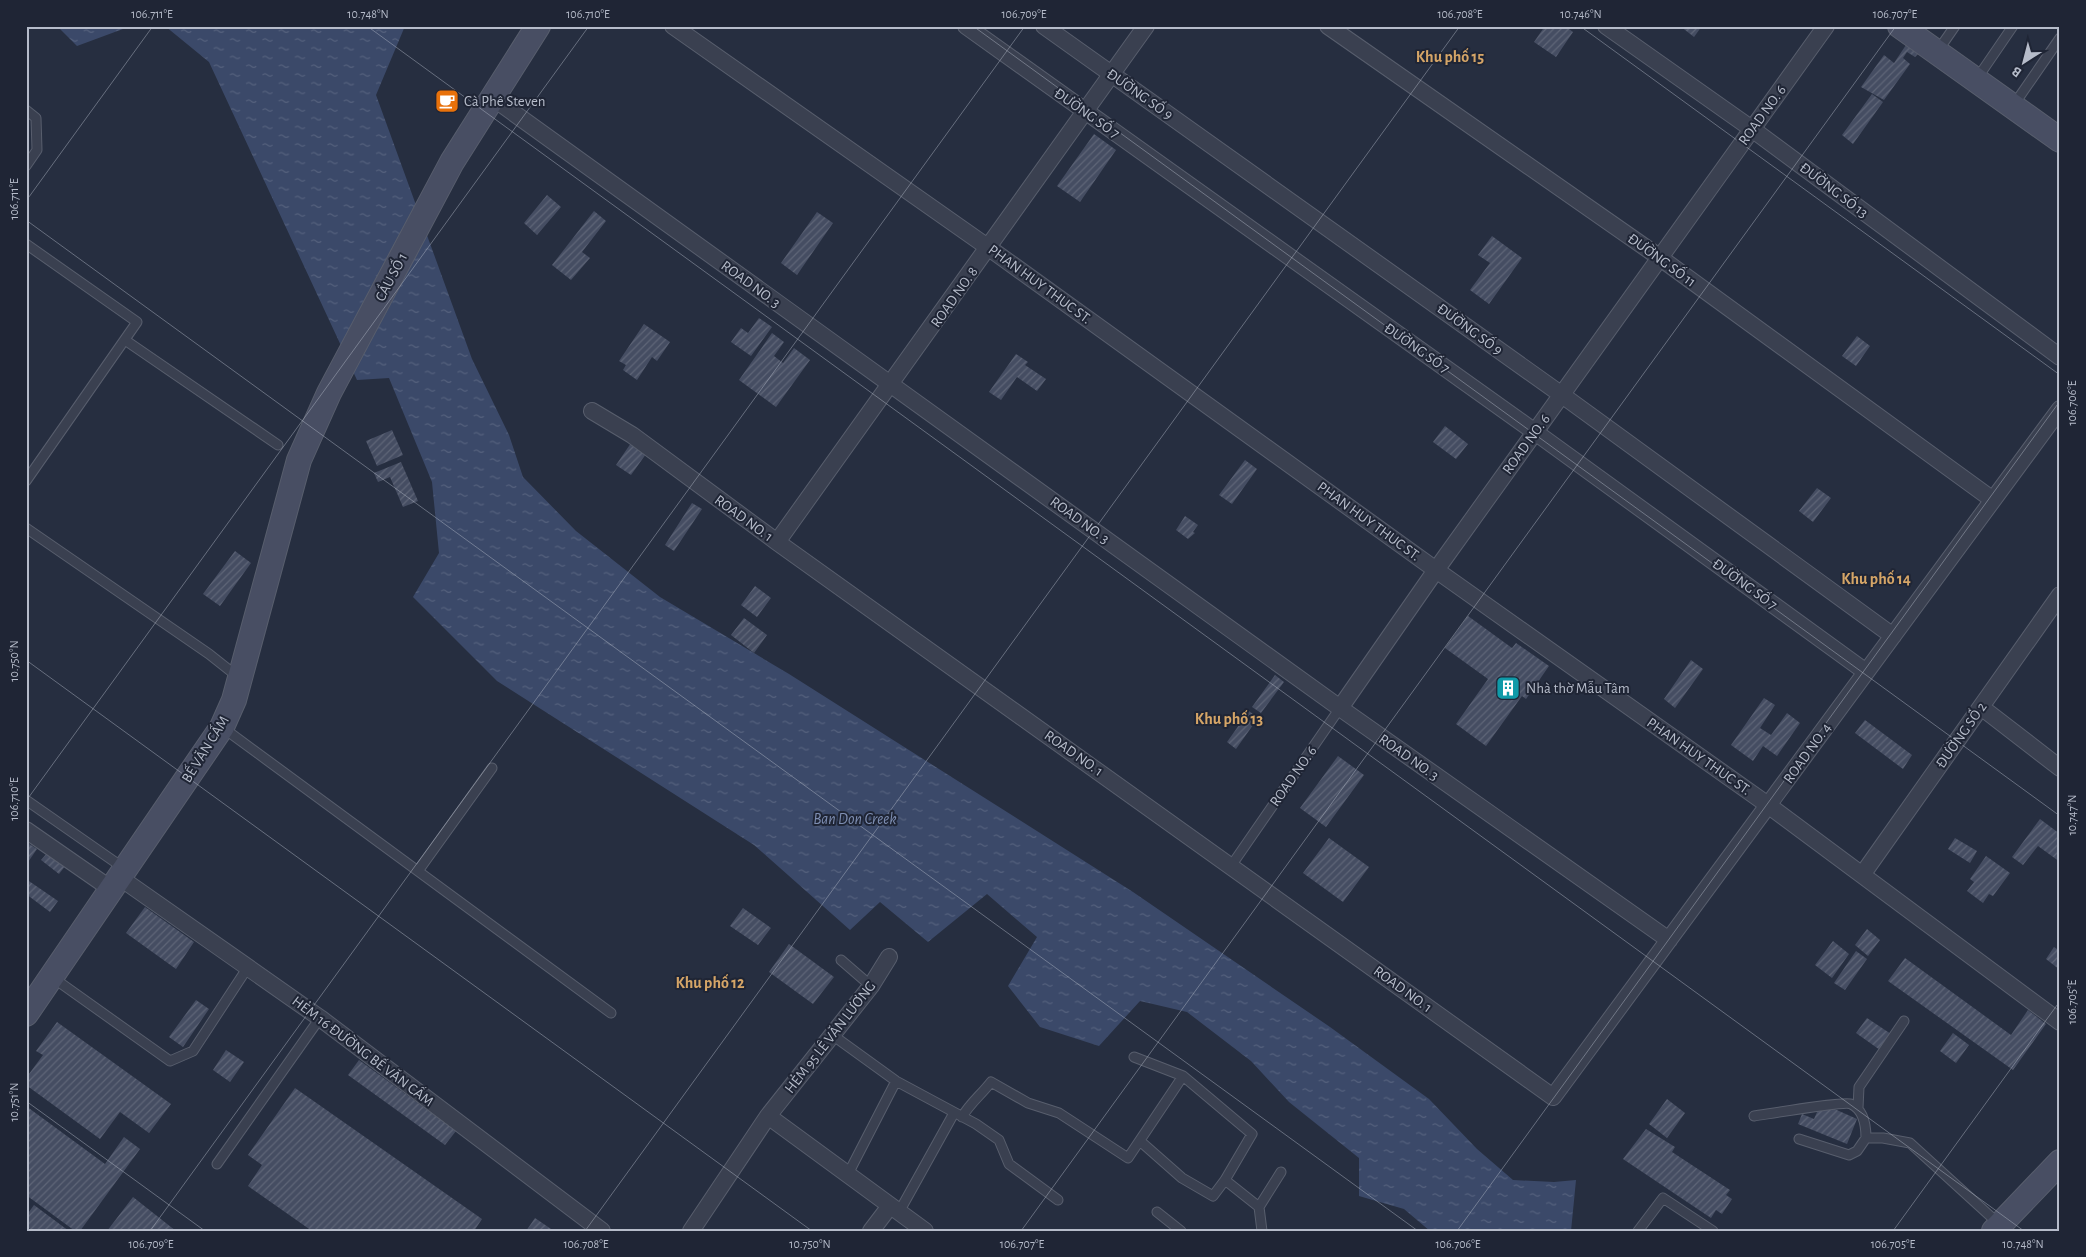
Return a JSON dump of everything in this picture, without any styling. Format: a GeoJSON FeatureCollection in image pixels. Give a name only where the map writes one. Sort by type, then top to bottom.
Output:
{"type":"FeatureCollection","features":[{"type":"Feature","properties":{"kind":"street"},"geometry":{"type":"LineString","coordinates":[[493,98],[538,26]]}},
{"type":"Feature","properties":{"kind":"street","name":"PHAN HUY THUC ST."},"geometry":{"type":"LineString","coordinates":[[673,26],[989,248],[1436,570],[1768,805],[2060,1022]]}},
{"type":"Feature","properties":{"kind":"street","name":"ĐƯỜNG SỐ 7"},"geometry":{"type":"LineString","coordinates":[[966,26],[1535,432],[1866,672]]}},
{"type":"Feature","properties":{"kind":"street","name":"ĐƯỜNG SỐ 9"},"geometry":{"type":"LineString","coordinates":[[1044,26],[1562,395],[1893,636]]}},
{"type":"Feature","properties":{"kind":"street","name":"ROAD NO. 8"},"geometry":{"type":"LineString","coordinates":[[778,542],[1146,26]]}},
{"type":"Feature","properties":{"kind":"street","name":"ĐƯỜNG SỐ 11"},"geometry":{"type":"LineString","coordinates":[[1328,26],[1659,257],[1993,500]]}},
{"type":"Feature","properties":{"kind":"street","name":"ĐƯỜNG SỐ 13"},"geometry":{"type":"LineString","coordinates":[[1606,26],[1752,129],[2060,357]]}},
{"type":"Feature","properties":{"kind":"street","name":"ROAD NO. 6"},"geometry":{"type":"LineString","coordinates":[[1340,708],[1659,257],[1826,26]]}},
{"type":"Feature","properties":{"kind":"street"},"geometry":{"type":"LineString","coordinates":[[1900,26],[2012,106],[2058,135]]}},
{"type":"Feature","properties":{"kind":"street","name":"CẦU SỐ 1"},"geometry":{"type":"LineString","coordinates":[[329,393],[452,162],[493,98]]}},
{"type":"Feature","properties":{"kind":"street","name":"ROAD NO. 3"},"geometry":{"type":"LineString","coordinates":[[493,98],[1340,708],[1669,940]]}},
{"type":"Feature","properties":{"kind":"street","name":"BẾ VĂN CẤM"},"geometry":{"type":"LineString","coordinates":[[26,1014],[222,727],[234,700],[240,679],[298,460],[329,393]]}},
{"type":"Feature","properties":{"kind":"street","name":"ROAD NO. 4"},"geometry":{"type":"LineString","coordinates":[[1553,1097],[2060,409]]}},
{"type":"Feature","properties":{"kind":"street","name":"ROAD NO. 1"},"geometry":{"type":"LineString","coordinates":[[592,412],[632,435],[778,542],[1553,1097]]}},
{"type":"Feature","properties":{"kind":"street","name":"ĐƯỜNG SỐ 2"},"geometry":{"type":"LineString","coordinates":[[1862,875],[2060,595]]}},
{"type":"Feature","properties":{"kind":"street"},"geometry":{"type":"LineString","coordinates":[[1981,707],[2060,768]]}},
{"type":"Feature","properties":{"kind":"street","name":"HẺM 16 ĐƯỜNG BẾ VĂN CẤM"},"geometry":{"type":"LineString","coordinates":[[26,830],[118,878],[248,967],[320,1018],[602,1231]]}},
{"type":"Feature","properties":{"kind":"street","name":"HẺM 95 LÊ VĂN LƯƠNG"},"geometry":{"type":"LineString","coordinates":[[691,1231],[768,1116],[831,1034],[871,986],[889,957]]}},
{"type":"Feature","properties":{"kind":"street"},"geometry":{"type":"LineString","coordinates":[[768,1116],[847,1176],[925,1231]]}},
{"type":"Feature","properties":{"kind":"street"},"geometry":{"type":"LineString","coordinates":[[1997,1228],[2060,1162]]}},
{"type":"Feature","properties":{"kind":"street"},"geometry":{"type":"LineString","coordinates":[[871,1231],[894,1209]]}},
{"type":"Feature","properties":{"kind":"lane"},"geometry":{"type":"LineString","coordinates":[[1937,53],[1955,26]]}},
{"type":"Feature","properties":{"kind":"lane"},"geometry":{"type":"LineString","coordinates":[[1976,80],[2013,26]]}},
{"type":"Feature","properties":{"kind":"lane"},"geometry":{"type":"LineString","coordinates":[[2012,106],[2060,38]]}},
{"type":"Feature","properties":{"kind":"lane"},"geometry":{"type":"LineString","coordinates":[[26,110],[36,118],[37,150],[26,166]]}},
{"type":"Feature","properties":{"kind":"lane"},"geometry":{"type":"LineString","coordinates":[[26,244],[137,322],[26,481]]}},
{"type":"Feature","properties":{"kind":"lane"},"geometry":{"type":"LineString","coordinates":[[125,340],[278,445]]}},
{"type":"Feature","properties":{"kind":"lane"},"geometry":{"type":"LineString","coordinates":[[26,528],[209,654],[240,679]]}},
{"type":"Feature","properties":{"kind":"lane","name":"ROAD NO. 6"},"geometry":{"type":"LineString","coordinates":[[1232,866],[1340,708]]}},
{"type":"Feature","properties":{"kind":"lane"},"geometry":{"type":"LineString","coordinates":[[222,727],[611,1012]]}},
{"type":"Feature","properties":{"kind":"lane"},"geometry":{"type":"LineString","coordinates":[[418,871],[492,768]]}},
{"type":"Feature","properties":{"kind":"lane"},"geometry":{"type":"LineString","coordinates":[[26,800],[118,878]]}},
{"type":"Feature","properties":{"kind":"lane"},"geometry":{"type":"LineString","coordinates":[[841,960],[871,986]]}},
{"type":"Feature","properties":{"kind":"lane"},"geometry":{"type":"LineString","coordinates":[[52,977],[170,1061],[193,1051],[248,967]]}},
{"type":"Feature","properties":{"kind":"lane"},"geometry":{"type":"LineString","coordinates":[[217,1164],[320,1018]]}},
{"type":"Feature","properties":{"kind":"lane"},"geometry":{"type":"LineString","coordinates":[[1858,1108],[1859,1086],[1904,1021]]}},
{"type":"Feature","properties":{"kind":"lane"},"geometry":{"type":"LineString","coordinates":[[831,1034],[896,1082],[958,1115],[999,1140],[1010,1164],[1058,1200]]}},
{"type":"Feature","properties":{"kind":"lane"},"geometry":{"type":"LineString","coordinates":[[1134,1057],[1183,1076],[1252,1134],[1225,1180],[1213,1196],[1182,1178],[1140,1141]]}},
{"type":"Feature","properties":{"kind":"lane"},"geometry":{"type":"LineString","coordinates":[[894,1209],[958,1115],[971,1101],[980,1096],[991,1082],[1028,1103],[1059,1113],[1128,1158],[1183,1076]]}},
{"type":"Feature","properties":{"kind":"lane"},"geometry":{"type":"LineString","coordinates":[[847,1176],[896,1082]]}},
{"type":"Feature","properties":{"kind":"lane"},"geometry":{"type":"LineString","coordinates":[[1754,1116],[1826,1107],[1841,1102],[1850,1103],[1858,1108],[1865,1120],[1866,1138],[1857,1151],[1849,1155],[1799,1139]]}},
{"type":"Feature","properties":{"kind":"lane"},"geometry":{"type":"LineString","coordinates":[[1866,1138],[1883,1138],[1910,1143],[1997,1228]]}},
{"type":"Feature","properties":{"kind":"lane"},"geometry":{"type":"LineString","coordinates":[[1262,1231],[1260,1207],[1281,1172]]}},
{"type":"Feature","properties":{"kind":"lane"},"geometry":{"type":"LineString","coordinates":[[1225,1180],[1260,1207]]}},
{"type":"Feature","properties":{"kind":"lane"},"geometry":{"type":"LineString","coordinates":[[1638,1231],[1663,1198],[1713,1231]]}},
{"type":"Feature","properties":{"kind":"lane"},"geometry":{"type":"LineString","coordinates":[[1157,1212],[1181,1231]]}},
{"type":"Feature","properties":{"kind":"water"},"geometry":{"type":"Polygon","coordinates":[[[57,26],[131,26],[77,46],[57,26]]]}},
{"type":"Feature","properties":{"kind":"water","name":"Ban Don Creek"},"geometry":{"type":"Polygon","coordinates":[[[165,26],[405,26],[376,95],[472,359],[509,435],[523,477],[576,531],[660,597],[789,674],[1133,892],[1330,1027],[1429,1099],[1477,1149],[1513,1180],[1554,1182],[1576,1180],[1571,1231],[1430,1231],[1404,1209],[1359,1196],[1359,1158],[1289,1102],[1251,1061],[1187,1012],[1140,1001],[1099,1046],[1040,1027],[1008,986],[1037,937],[987,894],[928,942],[880,902],[850,930],[754,845],[497,681],[413,597],[439,553],[432,482],[389,378],[357,380],[209,62],[165,26]]]}},
{"type":"Feature","properties":{"kind":"building"},"geometry":{"type":"Polygon","coordinates":[[[1545,26],[1565,26],[1573,32],[1556,57],[1534,42],[1545,26]]]}},
{"type":"Feature","properties":{"kind":"building"},"geometry":{"type":"Polygon","coordinates":[[[1680,26],[1702,26],[1694,37],[1680,26]]]}},
{"type":"Feature","properties":{"kind":"building"},"geometry":{"type":"Polygon","coordinates":[[[1906,45],[1918,54],[1915,57],[1907,52],[1903,58],[1910,64],[1884,100],[1861,87],[1884,55],[1894,63],[1906,45]]]}},
{"type":"Feature","properties":{"kind":"building"},"geometry":{"type":"Polygon","coordinates":[[[1872,94],[1883,102],[1853,144],[1842,135],[1872,94]]]}},
{"type":"Feature","properties":{"kind":"building"},"geometry":{"type":"Polygon","coordinates":[[[1094,134],[1116,150],[1080,202],[1057,186],[1094,134]]]}},
{"type":"Feature","properties":{"kind":"building"},"geometry":{"type":"Polygon","coordinates":[[[547,195],[561,207],[537,235],[524,223],[547,195]]]}},
{"type":"Feature","properties":{"kind":"building"},"geometry":{"type":"Polygon","coordinates":[[[594,211],[606,221],[582,252],[590,258],[571,280],[552,265],[594,211]]]}},
{"type":"Feature","properties":{"kind":"building"},"geometry":{"type":"Polygon","coordinates":[[[817,212],[833,223],[797,275],[781,263],[817,212]]]}},
{"type":"Feature","properties":{"kind":"building"},"geometry":{"type":"Polygon","coordinates":[[[1492,236],[1522,258],[1489,304],[1470,290],[1490,263],[1478,255],[1492,236]]]}},
{"type":"Feature","properties":{"kind":"building"},"geometry":{"type":"Polygon","coordinates":[[[759,318],[772,327],[751,356],[731,342],[741,328],[748,333],[759,318]]]}},
{"type":"Feature","properties":{"kind":"building"},"geometry":{"type":"Polygon","coordinates":[[[644,324],[670,342],[657,361],[652,357],[637,380],[623,370],[626,365],[619,361],[644,324]]]}},
{"type":"Feature","properties":{"kind":"building"},"geometry":{"type":"Polygon","coordinates":[[[772,333],[784,342],[774,356],[783,363],[794,348],[810,360],[776,407],[739,380],[772,333]]]}},
{"type":"Feature","properties":{"kind":"building"},"geometry":{"type":"Polygon","coordinates":[[[1857,336],[1870,346],[1856,366],[1842,356],[1857,336]]]}},
{"type":"Feature","properties":{"kind":"building"},"geometry":{"type":"Polygon","coordinates":[[[1016,354],[1028,362],[1025,365],[1046,379],[1037,391],[1017,377],[1001,400],[989,392],[1016,354]]]}},
{"type":"Feature","properties":{"kind":"building"},"geometry":{"type":"Polygon","coordinates":[[[1445,426],[1468,444],[1456,459],[1433,442],[1445,426]]]}},
{"type":"Feature","properties":{"kind":"building"},"geometry":{"type":"Polygon","coordinates":[[[392,430],[403,455],[377,466],[366,441],[392,430]]]}},
{"type":"Feature","properties":{"kind":"building"},"geometry":{"type":"Polygon","coordinates":[[[631,443],[646,454],[631,475],[616,465],[631,443]]]}},
{"type":"Feature","properties":{"kind":"building"},"geometry":{"type":"Polygon","coordinates":[[[1245,460],[1257,469],[1232,504],[1219,495],[1245,460]]]}},
{"type":"Feature","properties":{"kind":"building"},"geometry":{"type":"Polygon","coordinates":[[[401,462],[418,501],[403,507],[390,477],[378,482],[374,473],[401,462]]]}},
{"type":"Feature","properties":{"kind":"building"},"geometry":{"type":"Polygon","coordinates":[[[1817,488],[1831,498],[1813,522],[1799,511],[1817,488]]]}},
{"type":"Feature","properties":{"kind":"building"},"geometry":{"type":"Polygon","coordinates":[[[692,503],[702,509],[674,551],[665,545],[692,503]]]}},
{"type":"Feature","properties":{"kind":"building"},"geometry":{"type":"Polygon","coordinates":[[[1185,516],[1198,525],[1193,532],[1195,533],[1188,539],[1176,530],[1185,516]]]}},
{"type":"Feature","properties":{"kind":"building"},"geometry":{"type":"Polygon","coordinates":[[[235,551],[251,563],[220,606],[203,594],[235,551]]]}},
{"type":"Feature","properties":{"kind":"building"},"geometry":{"type":"Polygon","coordinates":[[[755,586],[771,598],[757,617],[741,605],[755,586]]]}},
{"type":"Feature","properties":{"kind":"building","name":"Nhà thờ Mẫu Tâm"},"geometry":{"type":"Polygon","coordinates":[[[1468,616],[1512,648],[1516,643],[1549,666],[1526,699],[1522,696],[1486,746],[1456,724],[1488,679],[1445,648],[1468,616]]]}},
{"type":"Feature","properties":{"kind":"building"},"geometry":{"type":"Polygon","coordinates":[[[744,618],[767,635],[754,653],[731,635],[744,618]]]}},
{"type":"Feature","properties":{"kind":"building"},"geometry":{"type":"Polygon","coordinates":[[[1691,660],[1703,669],[1675,708],[1664,699],[1691,660]]]}},
{"type":"Feature","properties":{"kind":"building"},"geometry":{"type":"Polygon","coordinates":[[[1275,675],[1284,682],[1261,713],[1252,707],[1275,675]]]}},
{"type":"Feature","properties":{"kind":"building"},"geometry":{"type":"Polygon","coordinates":[[[1764,698],[1775,705],[1760,728],[1771,735],[1787,713],[1800,723],[1777,756],[1763,746],[1753,761],[1731,745],[1764,698]]]}},
{"type":"Feature","properties":{"kind":"building"},"geometry":{"type":"Polygon","coordinates":[[[1249,711],[1258,718],[1236,749],[1227,742],[1249,711]]]}},
{"type":"Feature","properties":{"kind":"building"},"geometry":{"type":"Polygon","coordinates":[[[1865,720],[1912,755],[1903,769],[1855,733],[1865,720]]]}},
{"type":"Feature","properties":{"kind":"building"},"geometry":{"type":"Polygon","coordinates":[[[1338,756],[1364,775],[1326,827],[1300,808],[1338,756]]]}},
{"type":"Feature","properties":{"kind":"building"},"geometry":{"type":"Polygon","coordinates":[[[2040,819],[2060,834],[2060,862],[2038,846],[2023,865],[2012,857],[2040,819]]]}},
{"type":"Feature","properties":{"kind":"building"},"geometry":{"type":"Polygon","coordinates":[[[1329,838],[1369,867],[1343,902],[1303,873],[1329,838]]]}},
{"type":"Feature","properties":{"kind":"building"},"geometry":{"type":"Polygon","coordinates":[[[1955,838],[1977,851],[1970,863],[1948,849],[1955,838]]]}},
{"type":"Feature","properties":{"kind":"building"},"geometry":{"type":"Polygon","coordinates":[[[26,842],[37,849],[26,865],[26,842]]]}},
{"type":"Feature","properties":{"kind":"building"},"geometry":{"type":"Polygon","coordinates":[[[48,852],[66,865],[59,874],[41,860],[48,852]]]}},
{"type":"Feature","properties":{"kind":"building"},"geometry":{"type":"Polygon","coordinates":[[[1986,856],[2010,873],[1993,896],[1989,894],[1983,903],[1967,891],[1974,882],[1970,879],[1986,856]]]}},
{"type":"Feature","properties":{"kind":"building"},"geometry":{"type":"Polygon","coordinates":[[[26,879],[58,901],[50,912],[26,894],[26,879]]]}},
{"type":"Feature","properties":{"kind":"building"},"geometry":{"type":"Polygon","coordinates":[[[145,907],[194,942],[176,969],[126,933],[145,907]]]}},
{"type":"Feature","properties":{"kind":"building"},"geometry":{"type":"Polygon","coordinates":[[[743,908],[771,928],[758,945],[730,926],[743,908]]]}},
{"type":"Feature","properties":{"kind":"building"},"geometry":{"type":"Polygon","coordinates":[[[1867,929],[1880,940],[1868,956],[1855,945],[1867,929]]]}},
{"type":"Feature","properties":{"kind":"building"},"geometry":{"type":"Polygon","coordinates":[[[1833,941],[1849,954],[1832,978],[1815,965],[1833,941]]]}},
{"type":"Feature","properties":{"kind":"building"},"geometry":{"type":"Polygon","coordinates":[[[789,944],[834,977],[813,1004],[769,972],[789,944]]]}},
{"type":"Feature","properties":{"kind":"building"},"geometry":{"type":"Polygon","coordinates":[[[2054,947],[2060,951],[2060,970],[2046,959],[2054,947]]]}},
{"type":"Feature","properties":{"kind":"building"},"geometry":{"type":"Polygon","coordinates":[[[1856,951],[1867,959],[1845,990],[1834,983],[1856,951]]]}},
{"type":"Feature","properties":{"kind":"building"},"geometry":{"type":"Polygon","coordinates":[[[1905,958],[2011,1035],[2028,1010],[2046,1024],[2013,1070],[1888,981],[1905,958]]]}},
{"type":"Feature","properties":{"kind":"building"},"geometry":{"type":"Polygon","coordinates":[[[196,1000],[209,1009],[183,1047],[169,1037],[196,1000]]]}},
{"type":"Feature","properties":{"kind":"building"},"geometry":{"type":"Polygon","coordinates":[[[1867,1018],[1891,1034],[1880,1050],[1856,1033],[1867,1018]]]}},
{"type":"Feature","properties":{"kind":"building"},"geometry":{"type":"Polygon","coordinates":[[[57,1022],[171,1104],[149,1133],[120,1112],[100,1139],[26,1085],[26,1078],[43,1055],[36,1051],[57,1022]]]}},
{"type":"Feature","properties":{"kind":"building"},"geometry":{"type":"Polygon","coordinates":[[[1953,1033],[1969,1045],[1956,1063],[1940,1051],[1953,1033]]]}},
{"type":"Feature","properties":{"kind":"building"},"geometry":{"type":"Polygon","coordinates":[[[226,1050],[244,1062],[230,1082],[213,1070],[226,1050]]]}},
{"type":"Feature","properties":{"kind":"building"},"geometry":{"type":"Polygon","coordinates":[[[359,1060],[456,1131],[445,1145],[348,1075],[359,1060]]]}},
{"type":"Feature","properties":{"kind":"building"},"geometry":{"type":"Polygon","coordinates":[[[295,1088],[482,1219],[474,1231],[312,1231],[248,1186],[262,1165],[248,1155],[295,1088]]]}},
{"type":"Feature","properties":{"kind":"building"},"geometry":{"type":"Polygon","coordinates":[[[1667,1099],[1685,1113],[1667,1138],[1649,1124],[1667,1099]]]}},
{"type":"Feature","properties":{"kind":"building"},"geometry":{"type":"Polygon","coordinates":[[[1821,1103],[1857,1119],[1847,1144],[1798,1124],[1802,1114],[1814,1119],[1821,1103]]]}},
{"type":"Feature","properties":{"kind":"building"},"geometry":{"type":"Polygon","coordinates":[[[26,1106],[105,1164],[124,1137],[140,1149],[80,1231],[75,1231],[26,1195],[26,1106]]]}},
{"type":"Feature","properties":{"kind":"building"},"geometry":{"type":"Polygon","coordinates":[[[1646,1129],[1675,1147],[1672,1152],[1730,1190],[1726,1195],[1732,1199],[1722,1214],[1716,1210],[1711,1218],[1623,1159],[1646,1129]]]}},
{"type":"Feature","properties":{"kind":"building"},"geometry":{"type":"Polygon","coordinates":[[[133,1197],[176,1231],[107,1231],[133,1197]]]}},
{"type":"Feature","properties":{"kind":"building"},"geometry":{"type":"Polygon","coordinates":[[[34,1205],[69,1231],[33,1231],[26,1226],[26,1216],[34,1205]]]}},
{"type":"Feature","properties":{"kind":"building"},"geometry":{"type":"Polygon","coordinates":[[[535,1218],[554,1231],[526,1231],[535,1218]]]}},
{"type":"Feature","properties":{"kind":"place","name":"Cà Phê Steven"},"geometry":{"type":"Point","coordinates":[447,101]}},
{"type":"Feature","properties":{"kind":"place","name":"Nhà thờ Mẫu Tâm"},"geometry":{"type":"Point","coordinates":[1508,688]}},
{"type":"Feature","properties":{"kind":"district","name":"Khu phố 15"},"geometry":{"type":"Point","coordinates":[1450,56]}},
{"type":"Feature","properties":{"kind":"district","name":"Khu phố 14"},"geometry":{"type":"Point","coordinates":[1876,578]}},
{"type":"Feature","properties":{"kind":"district","name":"Khu phố 13"},"geometry":{"type":"Point","coordinates":[1229,718]}},
{"type":"Feature","properties":{"kind":"district","name":"Khu phố 12"},"geometry":{"type":"Point","coordinates":[710,982]}}]}
